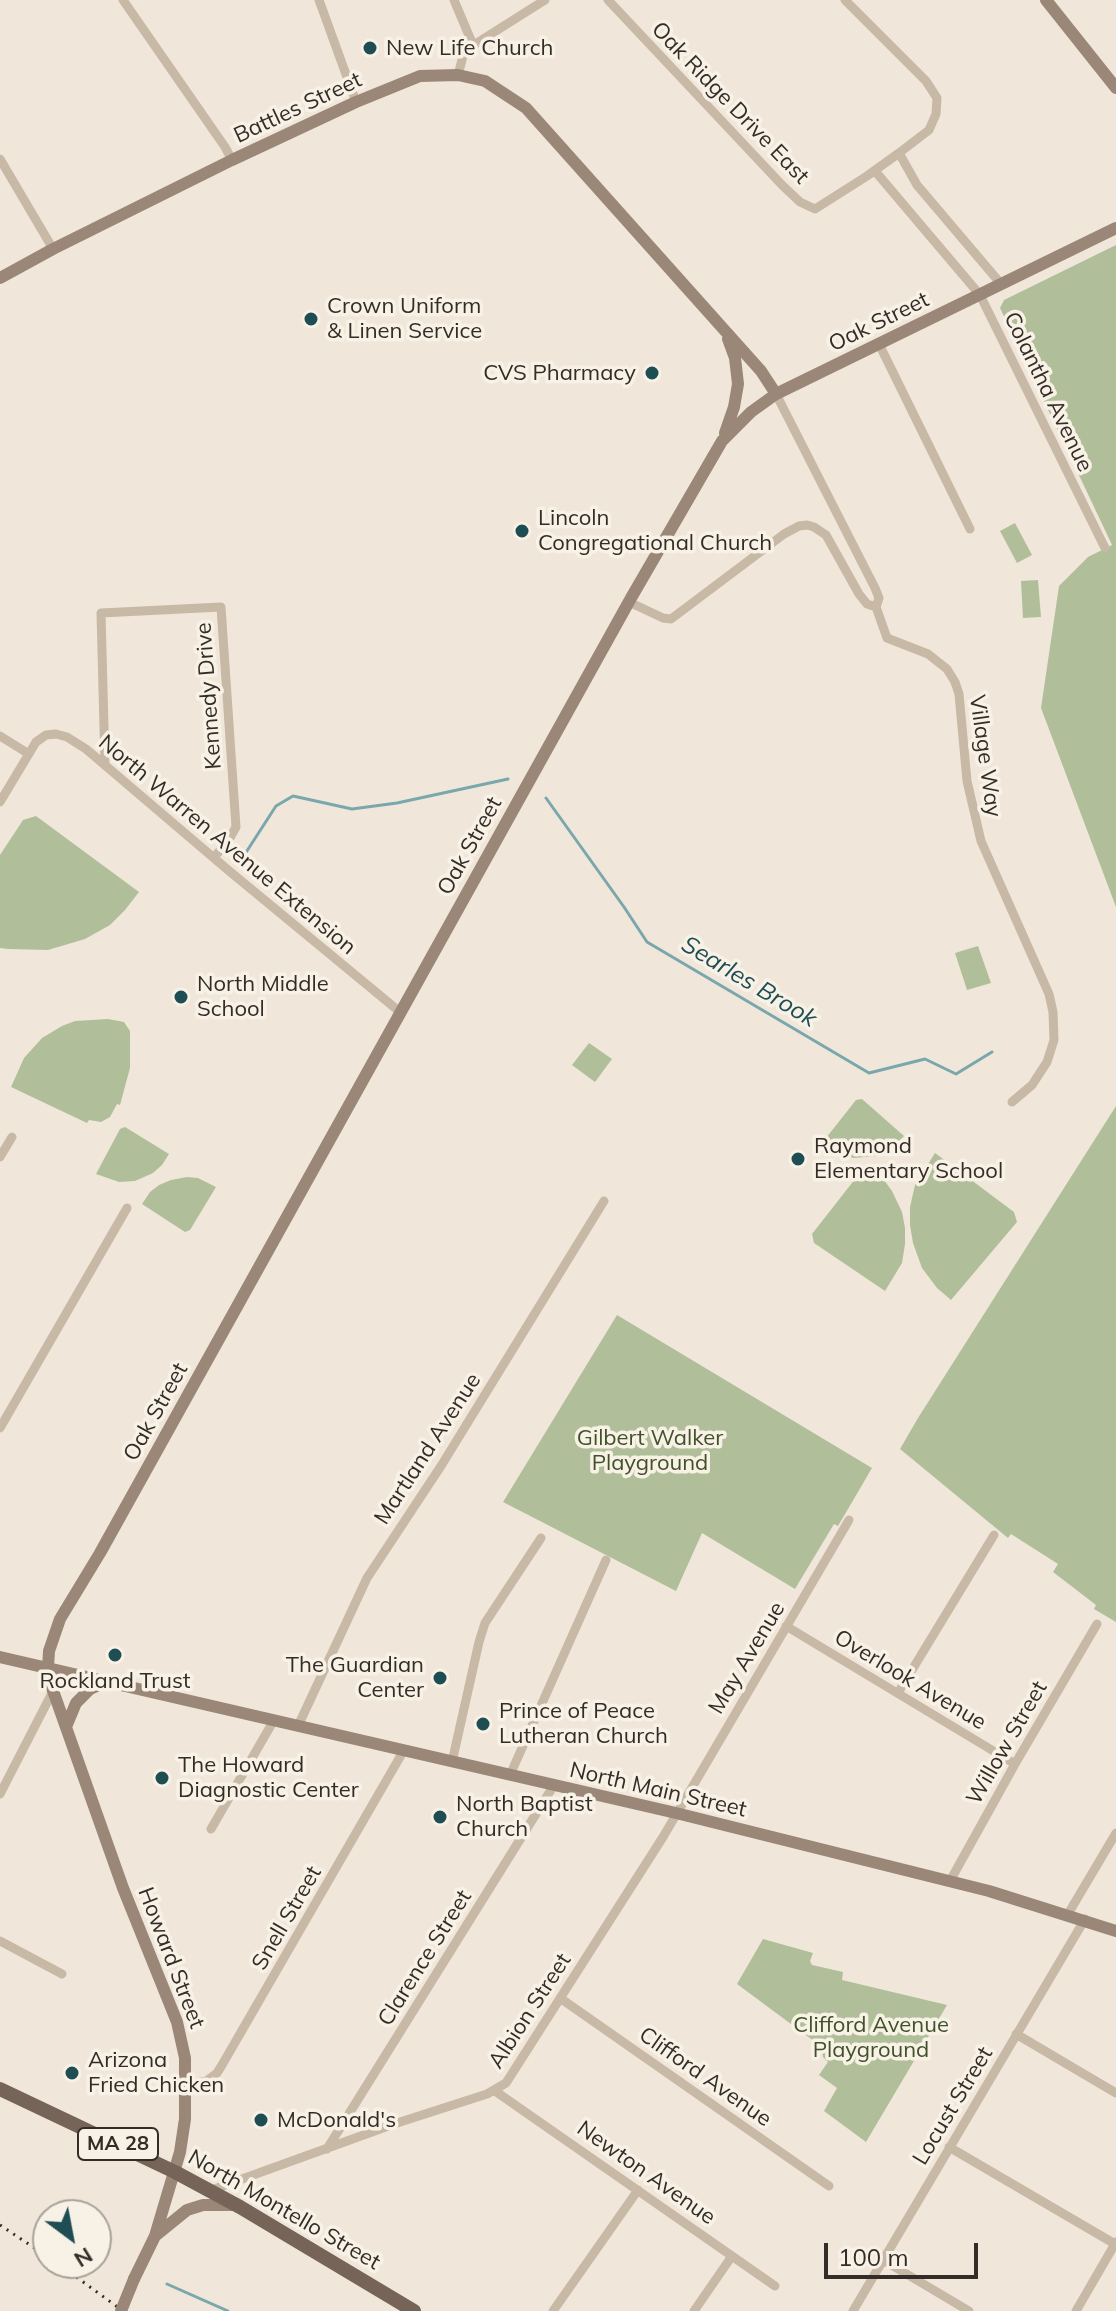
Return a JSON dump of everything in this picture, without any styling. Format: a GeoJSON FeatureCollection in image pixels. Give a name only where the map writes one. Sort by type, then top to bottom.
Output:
{"type":"FeatureCollection","features":[{"type":"Feature","properties":{"kind":"main road"},"geometry":{"type":"LineString","coordinates":[[1046,0],[1116,88]]}},
{"type":"Feature","properties":{"kind":"main road","name":"Battles Street"},"geometry":{"type":"LineString","coordinates":[[0,278],[232,160],[356,102],[420,76],[458,75],[485,81],[526,108],[761,371],[776,394]]}},
{"type":"Feature","properties":{"kind":"main road","name":"Oak Street"},"geometry":{"type":"LineString","coordinates":[[48,1668],[51,1642],[60,1619],[100,1553],[629,602],[722,441],[751,412],[776,394],[1116,228]]}},
{"type":"Feature","properties":{"kind":"main road","name":"Battles Street"},"geometry":{"type":"LineString","coordinates":[[722,441],[738,384],[735,358],[723,329]]}},
{"type":"Feature","properties":{"kind":"main road","name":"North Main Street"},"geometry":{"type":"LineString","coordinates":[[0,1657],[676,1813],[950,1881],[1085,1919],[1116,1931]]}},
{"type":"Feature","properties":{"kind":"main road","name":"Howard Street"},"geometry":{"type":"LineString","coordinates":[[48,1668],[53,1691],[123,1888],[177,2022],[183,2046],[185,2119],[175,2172],[155,2236],[121,2311]]}},
{"type":"Feature","properties":{"kind":"main road"},"geometry":{"type":"LineString","coordinates":[[66,1727],[76,1703],[90,1689],[105,1682]]}},
{"type":"Feature","properties":{"kind":"main road","name":"North Montello Street"},"geometry":{"type":"LineString","coordinates":[[0,2089],[235,2204],[414,2311]]}},
{"type":"Feature","properties":{"kind":"main road"},"geometry":{"type":"LineString","coordinates":[[155,2236],[187,2210],[203,2205],[235,2204]]}},
{"type":"Feature","properties":{"kind":"street"},"geometry":{"type":"LineString","coordinates":[[123,0],[232,160]]}},
{"type":"Feature","properties":{"kind":"street"},"geometry":{"type":"LineString","coordinates":[[319,0],[356,102]]}},
{"type":"Feature","properties":{"kind":"street"},"geometry":{"type":"LineString","coordinates":[[454,0],[473,45]]}},
{"type":"Feature","properties":{"kind":"street"},"geometry":{"type":"LineString","coordinates":[[458,75],[463,56],[473,45],[545,0]]}},
{"type":"Feature","properties":{"kind":"street","name":"Oak Ridge Drive East"},"geometry":{"type":"LineString","coordinates":[[608,0],[714,116],[800,202],[815,209],[875,171]]}},
{"type":"Feature","properties":{"kind":"street"},"geometry":{"type":"LineString","coordinates":[[845,0],[926,81],[937,98],[936,114],[929,130],[875,171]]}},
{"type":"Feature","properties":{"kind":"street"},"geometry":{"type":"LineString","coordinates":[[899,153],[925,196],[1001,284]]}},
{"type":"Feature","properties":{"kind":"street"},"geometry":{"type":"LineString","coordinates":[[0,159],[53,249]]}},
{"type":"Feature","properties":{"kind":"street","name":"Colantha Avenue"},"geometry":{"type":"LineString","coordinates":[[875,171],[980,295],[1105,548]]}},
{"type":"Feature","properties":{"kind":"street"},"geometry":{"type":"LineString","coordinates":[[879,344],[970,529]]}},
{"type":"Feature","properties":{"kind":"street"},"geometry":{"type":"LineString","coordinates":[[776,394],[879,598],[876,607]]}},
{"type":"Feature","properties":{"kind":"street","name":"Village Way"},"geometry":{"type":"LineString","coordinates":[[629,602],[671,619],[791,530],[807,525],[826,535],[859,594],[867,604],[876,607],[887,638],[928,654],[942,664],[955,682],[960,700],[967,781],[981,841],[1051,1000],[1055,1032],[1049,1056],[1032,1085],[1012,1102]]}},
{"type":"Feature","properties":{"kind":"street","name":"Kennedy Drive"},"geometry":{"type":"LineString","coordinates":[[105,765],[101,613],[221,607],[236,827],[214,857]]}},
{"type":"Feature","properties":{"kind":"street","name":"North Warren Avenue Extension"},"geometry":{"type":"LineString","coordinates":[[29,754],[36,742],[46,735],[67,737],[105,765],[400,1012]]}},
{"type":"Feature","properties":{"kind":"street"},"geometry":{"type":"LineString","coordinates":[[0,736],[29,754],[0,802]]}},
{"type":"Feature","properties":{"kind":"street"},"geometry":{"type":"LineString","coordinates":[[0,1157],[12,1137]]}},
{"type":"Feature","properties":{"kind":"street","name":"Martland Avenue"},"geometry":{"type":"LineString","coordinates":[[298,1726],[367,1578],[441,1466],[604,1201]]}},
{"type":"Feature","properties":{"kind":"street"},"geometry":{"type":"LineString","coordinates":[[0,1428],[127,1208]]}},
{"type":"Feature","properties":{"kind":"street","name":"May Avenue"},"geometry":{"type":"LineString","coordinates":[[676,1813],[849,1520]]}},
{"type":"Feature","properties":{"kind":"street"},"geometry":{"type":"LineString","coordinates":[[898,1693],[994,1535]]}},
{"type":"Feature","properties":{"kind":"street"},"geometry":{"type":"LineString","coordinates":[[452,1762],[485,1623],[541,1538]]}},
{"type":"Feature","properties":{"kind":"street"},"geometry":{"type":"LineString","coordinates":[[510,1775],[606,1560]]}},
{"type":"Feature","properties":{"kind":"street","name":"Willow Street"},"geometry":{"type":"LineString","coordinates":[[950,1881],[1097,1624]]}},
{"type":"Feature","properties":{"kind":"street","name":"Overlook Avenue"},"geometry":{"type":"LineString","coordinates":[[786,1626],[1015,1764]]}},
{"type":"Feature","properties":{"kind":"street"},"geometry":{"type":"LineString","coordinates":[[0,1794],[53,1691]]}},
{"type":"Feature","properties":{"kind":"street"},"geometry":{"type":"LineString","coordinates":[[211,1829],[274,1720]]}},
{"type":"Feature","properties":{"kind":"street","name":"Snell Street"},"geometry":{"type":"LineString","coordinates":[[186,2082],[205,2082],[217,2073],[404,1750]]}},
{"type":"Feature","properties":{"kind":"street","name":"Clarence Street"},"geometry":{"type":"LineString","coordinates":[[327,2149],[554,1785]]}},
{"type":"Feature","properties":{"kind":"street","name":"Albion Street"},"geometry":{"type":"LineString","coordinates":[[209,2191],[495,2091],[509,2079],[676,1813]]}},
{"type":"Feature","properties":{"kind":"street"},"geometry":{"type":"LineString","coordinates":[[1068,1914],[1116,1833]]}},
{"type":"Feature","properties":{"kind":"street","name":"Locust Street"},"geometry":{"type":"LineString","coordinates":[[853,2311],[1085,1919]]}},
{"type":"Feature","properties":{"kind":"street"},"geometry":{"type":"LineString","coordinates":[[0,1941],[62,1974]]}},
{"type":"Feature","properties":{"kind":"street","name":"Clifford Avenue"},"geometry":{"type":"LineString","coordinates":[[560,1998],[829,2186]]}},
{"type":"Feature","properties":{"kind":"street"},"geometry":{"type":"LineString","coordinates":[[1016,2034],[1116,2093]]}},
{"type":"Feature","properties":{"kind":"street","name":"Newton Avenue"},"geometry":{"type":"LineString","coordinates":[[495,2091],[775,2286]]}},
{"type":"Feature","properties":{"kind":"street"},"geometry":{"type":"LineString","coordinates":[[949,2147],[1115,2243],[1076,2311]]}},
{"type":"Feature","properties":{"kind":"street"},"geometry":{"type":"LineString","coordinates":[[553,2311],[638,2190]]}},
{"type":"Feature","properties":{"kind":"street"},"geometry":{"type":"LineString","coordinates":[[694,2311],[732,2256]]}},
{"type":"Feature","properties":{"kind":"street"},"geometry":{"type":"LineString","coordinates":[[883,2260],[969,2311]]}},
{"type":"Feature","properties":{"kind":"green space"},"geometry":{"type":"Polygon","coordinates":[[[1116,245],[1116,907],[1041,708],[1059,586],[1088,557],[1112,545],[1000,308],[1004,300],[1116,245]]]}},
{"type":"Feature","properties":{"kind":"green space"},"geometry":{"type":"Polygon","coordinates":[[[1015,523],[1032,555],[1017,563],[1000,531],[1015,523]]]}},
{"type":"Feature","properties":{"kind":"green space"},"geometry":{"type":"Polygon","coordinates":[[[1038,580],[1041,617],[1023,618],[1021,581],[1038,580]]]}},
{"type":"Feature","properties":{"kind":"green space"},"geometry":{"type":"Polygon","coordinates":[[[36,816],[139,892],[110,925],[85,939],[48,950],[0,948],[0,855],[23,820],[36,816]]]}},
{"type":"Feature","properties":{"kind":"green space"},"geometry":{"type":"Polygon","coordinates":[[[978,946],[991,983],[967,990],[955,953],[978,946]]]}},
{"type":"Feature","properties":{"kind":"green space"},"geometry":{"type":"Polygon","coordinates":[[[108,1019],[124,1022],[130,1031],[130,1068],[120,1105],[117,1104],[110,1117],[101,1122],[89,1120],[87,1123],[11,1087],[24,1058],[42,1038],[75,1021],[108,1019]]]}},
{"type":"Feature","properties":{"kind":"green space"},"geometry":{"type":"Polygon","coordinates":[[[589,1043],[612,1059],[595,1082],[572,1065],[589,1043]]]}},
{"type":"Feature","properties":{"kind":"green space"},"geometry":{"type":"Polygon","coordinates":[[[862,1099],[904,1136],[890,1150],[875,1156],[854,1158],[822,1143],[856,1100],[862,1099]]]}},
{"type":"Feature","properties":{"kind":"green space"},"geometry":{"type":"Polygon","coordinates":[[[1116,1106],[1116,1622],[1094,1609],[1096,1605],[1053,1572],[1058,1564],[1011,1534],[1008,1538],[900,1449],[1116,1106]]]}},
{"type":"Feature","properties":{"kind":"green space"},"geometry":{"type":"Polygon","coordinates":[[[125,1127],[169,1154],[153,1173],[135,1181],[119,1182],[96,1174],[120,1129],[125,1127]]]}},
{"type":"Feature","properties":{"kind":"green space"},"geometry":{"type":"Polygon","coordinates":[[[935,1153],[1014,1212],[1017,1222],[951,1300],[922,1268],[910,1225],[915,1185],[935,1153]]]}},
{"type":"Feature","properties":{"kind":"green space"},"geometry":{"type":"Polygon","coordinates":[[[866,1165],[892,1191],[902,1212],[905,1228],[902,1263],[885,1291],[814,1243],[812,1234],[866,1165]]]}},
{"type":"Feature","properties":{"kind":"green space"},"geometry":{"type":"Polygon","coordinates":[[[187,1177],[198,1178],[216,1187],[190,1230],[185,1232],[142,1204],[159,1185],[187,1177]]]}},
{"type":"Feature","properties":{"kind":"green space","name":"Gilbert Walker Playground"},"geometry":{"type":"Polygon","coordinates":[[[617,1315],[872,1468],[838,1526],[834,1524],[795,1589],[702,1533],[676,1591],[503,1502],[617,1315]]]}},
{"type":"Feature","properties":{"kind":"green space","name":"Clifford Avenue Playground"},"geometry":{"type":"Polygon","coordinates":[[[763,1939],[813,1953],[812,1965],[843,1972],[842,1980],[947,2005],[866,2142],[824,2111],[837,2088],[819,2075],[828,2062],[823,2057],[822,2047],[737,1984],[763,1939]]]}},
{"type":"Feature","properties":{"kind":"waterway","name":"Searles Brook"},"geometry":{"type":"LineString","coordinates":[[243,857],[276,806],[293,796],[352,809],[397,803],[508,779]]}},
{"type":"Feature","properties":{"kind":"waterway","name":"Searles Brook"},"geometry":{"type":"LineString","coordinates":[[546,798],[647,942],[869,1073],[925,1059],[956,1074],[992,1052]]}},
{"type":"Feature","properties":{"kind":"waterway"},"geometry":{"type":"LineString","coordinates":[[167,2284],[228,2311]]}},
{"type":"Feature","properties":{"kind":"railway"},"geometry":{"type":"LineString","coordinates":[[0,2225],[32,2246]]}},
{"type":"Feature","properties":{"kind":"railway"},"geometry":{"type":"LineString","coordinates":[[79,2279],[123,2311]]}},
{"type":"Feature","properties":{"kind":"place","name":"New Life Church"},"geometry":{"type":"Point","coordinates":[370,48]}},
{"type":"Feature","properties":{"kind":"place","name":"Crown Uniform & Linen Service"},"geometry":{"type":"Point","coordinates":[311,319]}},
{"type":"Feature","properties":{"kind":"place","name":"CVS Pharmacy"},"geometry":{"type":"Point","coordinates":[652,373]}},
{"type":"Feature","properties":{"kind":"place","name":"Lincoln Congregational Church"},"geometry":{"type":"Point","coordinates":[522,531]}},
{"type":"Feature","properties":{"kind":"place","name":"North Middle School"},"geometry":{"type":"Point","coordinates":[181,997]}},
{"type":"Feature","properties":{"kind":"place","name":"Raymond Elementary School"},"geometry":{"type":"Point","coordinates":[798,1159]}},
{"type":"Feature","properties":{"kind":"place","name":"Rockland Trust"},"geometry":{"type":"Point","coordinates":[115,1655]}},
{"type":"Feature","properties":{"kind":"place","name":"The Guardian Center"},"geometry":{"type":"Point","coordinates":[440,1678]}},
{"type":"Feature","properties":{"kind":"place","name":"Prince of Peace Lutheran Church"},"geometry":{"type":"Point","coordinates":[483,1724]}},
{"type":"Feature","properties":{"kind":"place","name":"The Howard Diagnostic Center"},"geometry":{"type":"Point","coordinates":[162,1778]}},
{"type":"Feature","properties":{"kind":"place","name":"North Baptist Church"},"geometry":{"type":"Point","coordinates":[440,1817]}},
{"type":"Feature","properties":{"kind":"place","name":"Arizona Fried Chicken"},"geometry":{"type":"Point","coordinates":[72,2073]}},
{"type":"Feature","properties":{"kind":"place","name":"McDonald's"},"geometry":{"type":"Point","coordinates":[261,2120]}}]}
